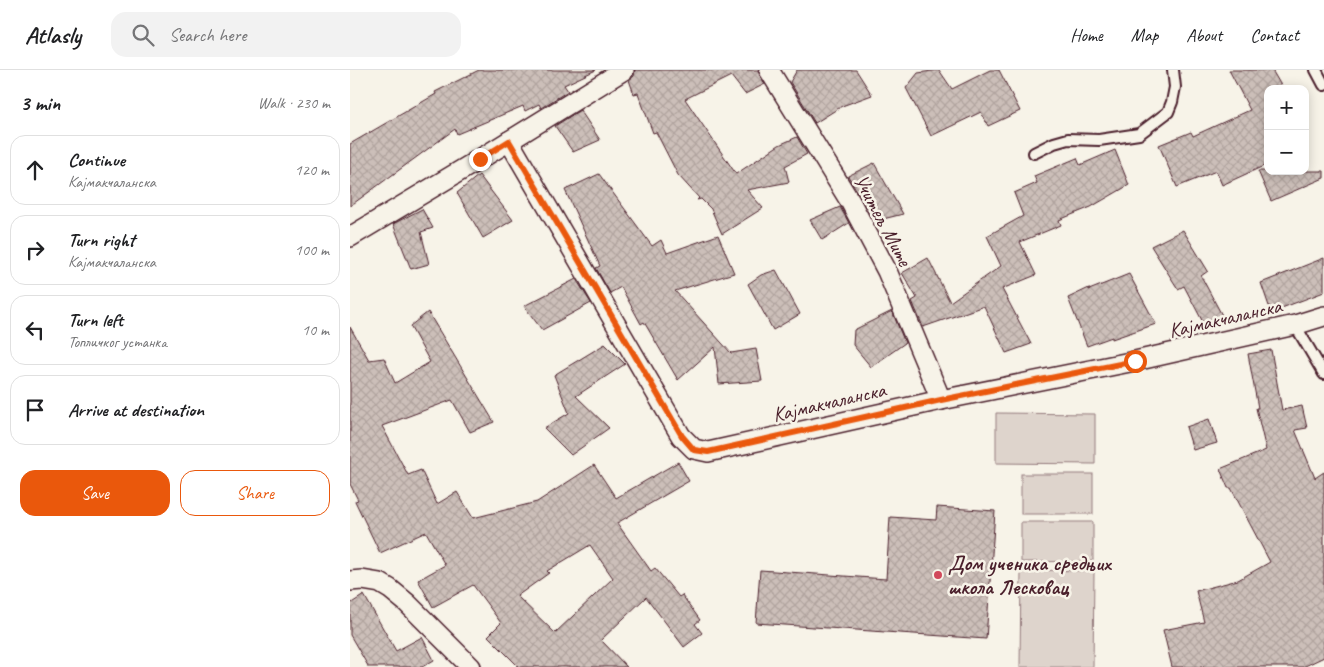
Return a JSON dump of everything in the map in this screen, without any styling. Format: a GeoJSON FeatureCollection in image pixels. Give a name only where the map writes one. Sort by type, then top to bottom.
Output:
{"type":"FeatureCollection","features":[{"type":"Feature","properties":{"kind":"street"},"geometry":{"type":"LineString","coordinates":[[350,237],[624,70]]}},
{"type":"Feature","properties":{"kind":"street","name":"Учитељ Мите"},"geometry":{"type":"LineString","coordinates":[[769,70],[851,203],[882,262],[941,400]]}},
{"type":"Feature","properties":{"kind":"street","name":"Кајмакчаланска"},"geometry":{"type":"LineString","coordinates":[[509,141],[682,436],[694,450],[708,452],[941,400],[1135,361],[1295,325],[1324,316]]}},
{"type":"Feature","properties":{"kind":"street"},"geometry":{"type":"LineString","coordinates":[[350,581],[362,580],[380,583],[390,589],[407,603],[471,667]]}},
{"type":"Feature","properties":{"kind":"lane"},"geometry":{"type":"LineString","coordinates":[[1034,153],[1054,143],[1068,139],[1100,140],[1139,134],[1168,112],[1175,87],[1173,70]]}},
{"type":"Feature","properties":{"kind":"lane"},"geometry":{"type":"LineString","coordinates":[[1316,70],[1324,85]]}},
{"type":"Feature","properties":{"kind":"lane"},"geometry":{"type":"LineString","coordinates":[[1295,325],[1324,374]]}},
{"type":"Feature","properties":{"kind":"shaded area"},"geometry":{"type":"Polygon","coordinates":[[[996,413],[1095,414],[1095,464],[996,463],[996,413]]]}},
{"type":"Feature","properties":{"kind":"shaded area"},"geometry":{"type":"Polygon","coordinates":[[[1021,474],[1093,474],[1093,514],[1021,514],[1021,474]]]}},
{"type":"Feature","properties":{"kind":"shaded area"},"geometry":{"type":"Polygon","coordinates":[[[1021,522],[1093,522],[1093,561],[1021,562],[1021,522]]]}},
{"type":"Feature","properties":{"kind":"shaded area"},"geometry":{"type":"Polygon","coordinates":[[[1021,570],[1094,571],[1093,667],[1020,667],[1021,570]]]}},
{"type":"Feature","properties":{"kind":"building"},"geometry":{"type":"Polygon","coordinates":[[[479,70],[596,70],[564,85],[568,91],[541,108],[539,104],[525,111],[523,106],[457,134],[455,129],[350,206],[350,144],[436,94],[435,92],[479,70]]]}},
{"type":"Feature","properties":{"kind":"building"},"geometry":{"type":"Polygon","coordinates":[[[635,70],[758,70],[765,84],[745,94],[731,76],[685,99],[736,174],[779,145],[797,137],[807,154],[785,166],[789,182],[747,190],[763,208],[722,234],[711,209],[701,199],[697,200],[699,198],[678,175],[656,132],[653,133],[638,93],[634,94],[629,80],[634,76],[635,70]]]}},
{"type":"Feature","properties":{"kind":"building"},"geometry":{"type":"Polygon","coordinates":[[[797,70],[856,70],[872,95],[842,106],[815,123],[790,82],[797,70]]]}},
{"type":"Feature","properties":{"kind":"building"},"geometry":{"type":"Polygon","coordinates":[[[939,70],[952,89],[990,70],[999,70],[1020,111],[988,126],[981,112],[931,136],[906,88],[918,73],[939,70]]]}},
{"type":"Feature","properties":{"kind":"building"},"geometry":{"type":"Polygon","coordinates":[[[1229,70],[1272,70],[1281,85],[1264,85],[1264,166],[1222,185],[1216,171],[1177,187],[1159,145],[1191,132],[1193,136],[1250,110],[1229,70]]]}},
{"type":"Feature","properties":{"kind":"building"},"geometry":{"type":"Polygon","coordinates":[[[580,110],[600,140],[573,152],[555,126],[580,110]]]}},
{"type":"Feature","properties":{"kind":"building"},"geometry":{"type":"Polygon","coordinates":[[[1115,150],[1129,185],[1091,207],[1059,220],[1061,225],[1020,242],[1036,275],[1002,289],[1031,344],[1006,353],[984,306],[923,327],[912,301],[917,298],[902,273],[928,258],[950,302],[1001,266],[987,236],[1023,216],[1014,193],[1037,183],[1034,176],[1077,158],[1080,165],[1115,150]]]}},
{"type":"Feature","properties":{"kind":"building"},"geometry":{"type":"Polygon","coordinates":[[[874,163],[903,214],[875,221],[848,176],[874,163]]]}},
{"type":"Feature","properties":{"kind":"building"},"geometry":{"type":"Polygon","coordinates":[[[1258,171],[1264,171],[1264,175],[1309,175],[1309,171],[1324,171],[1324,178],[1271,201],[1258,171]]]}},
{"type":"Feature","properties":{"kind":"building"},"geometry":{"type":"Polygon","coordinates":[[[599,174],[652,246],[661,240],[667,253],[718,235],[734,273],[675,291],[731,353],[756,349],[762,381],[719,384],[715,347],[678,380],[644,322],[641,324],[621,287],[610,293],[596,268],[600,266],[565,190],[599,174]]]}},
{"type":"Feature","properties":{"kind":"building"},"geometry":{"type":"Polygon","coordinates":[[[479,175],[513,220],[483,238],[457,193],[479,175]]]}},
{"type":"Feature","properties":{"kind":"building"},"geometry":{"type":"Polygon","coordinates":[[[840,207],[849,223],[822,240],[810,220],[840,207]]]}},
{"type":"Feature","properties":{"kind":"building"},"geometry":{"type":"Polygon","coordinates":[[[422,209],[433,228],[421,232],[429,264],[411,269],[393,224],[422,209]]]}},
{"type":"Feature","properties":{"kind":"building"},"geometry":{"type":"Polygon","coordinates":[[[1183,230],[1208,271],[1201,276],[1224,319],[1206,328],[1184,286],[1178,289],[1151,246],[1183,230]]]}},
{"type":"Feature","properties":{"kind":"building"},"geometry":{"type":"Polygon","coordinates":[[[1324,258],[1324,292],[1271,312],[1261,283],[1324,258]]]}},
{"type":"Feature","properties":{"kind":"building"},"geometry":{"type":"Polygon","coordinates":[[[776,270],[800,314],[773,330],[748,284],[761,275],[776,270]]]}},
{"type":"Feature","properties":{"kind":"building"},"geometry":{"type":"Polygon","coordinates":[[[1129,274],[1156,324],[1087,346],[1068,298],[1089,288],[1089,290],[1129,274]]]}},
{"type":"Feature","properties":{"kind":"building"},"geometry":{"type":"Polygon","coordinates":[[[576,279],[591,303],[542,330],[524,306],[576,279]]]}},
{"type":"Feature","properties":{"kind":"building"},"geometry":{"type":"Polygon","coordinates":[[[892,311],[905,343],[871,367],[853,345],[854,330],[892,311]]]}},
{"type":"Feature","properties":{"kind":"building"},"geometry":{"type":"Polygon","coordinates":[[[428,312],[494,422],[470,432],[452,400],[382,426],[408,475],[421,470],[437,504],[457,492],[473,518],[537,502],[594,465],[616,498],[678,462],[689,481],[617,523],[651,571],[655,568],[679,597],[682,595],[700,620],[695,624],[702,633],[684,647],[646,597],[601,640],[627,667],[519,667],[488,636],[501,623],[473,585],[433,607],[418,580],[445,565],[426,532],[380,553],[355,501],[358,500],[350,484],[350,327],[369,360],[384,358],[395,383],[430,362],[410,326],[428,312]],[[590,545],[547,571],[549,573],[517,596],[555,633],[613,578],[590,545]]]}},
{"type":"Feature","properties":{"kind":"building"},"geometry":{"type":"Polygon","coordinates":[[[605,344],[625,364],[576,396],[609,428],[571,455],[544,428],[569,413],[554,375],[605,344]]]}},
{"type":"Feature","properties":{"kind":"building"},"geometry":{"type":"Polygon","coordinates":[[[1271,350],[1282,410],[1302,406],[1307,428],[1295,430],[1315,478],[1324,472],[1324,657],[1303,667],[1172,667],[1163,630],[1204,622],[1196,591],[1238,580],[1270,562],[1231,488],[1228,488],[1220,469],[1266,450],[1256,408],[1258,408],[1248,354],[1271,350]]]}},
{"type":"Feature","properties":{"kind":"building"},"geometry":{"type":"Polygon","coordinates":[[[1209,419],[1217,443],[1193,450],[1186,427],[1209,419]]]}},
{"type":"Feature","properties":{"kind":"building","name":"Дом ученика средњих школа Лесковац"},"geometry":{"type":"Polygon","coordinates":[[[937,507],[995,511],[986,639],[756,623],[760,570],[886,579],[890,517],[936,520],[937,507]]]}},
{"type":"Feature","properties":{"kind":"building"},"geometry":{"type":"Polygon","coordinates":[[[364,595],[396,651],[422,637],[434,660],[422,667],[367,667],[350,635],[350,604],[364,595]]]}},
{"type":"Feature","properties":{"kind":"place","name":"Дом ученика средњих школа Лесковац"},"geometry":{"type":"Point","coordinates":[938,575]}},
{"type":"Feature","properties":{"kind":"route"},"geometry":{"type":"LineString","coordinates":[[480,159],[509,141],[682,436],[694,450],[708,452],[941,400],[1135,361]]}}]}
